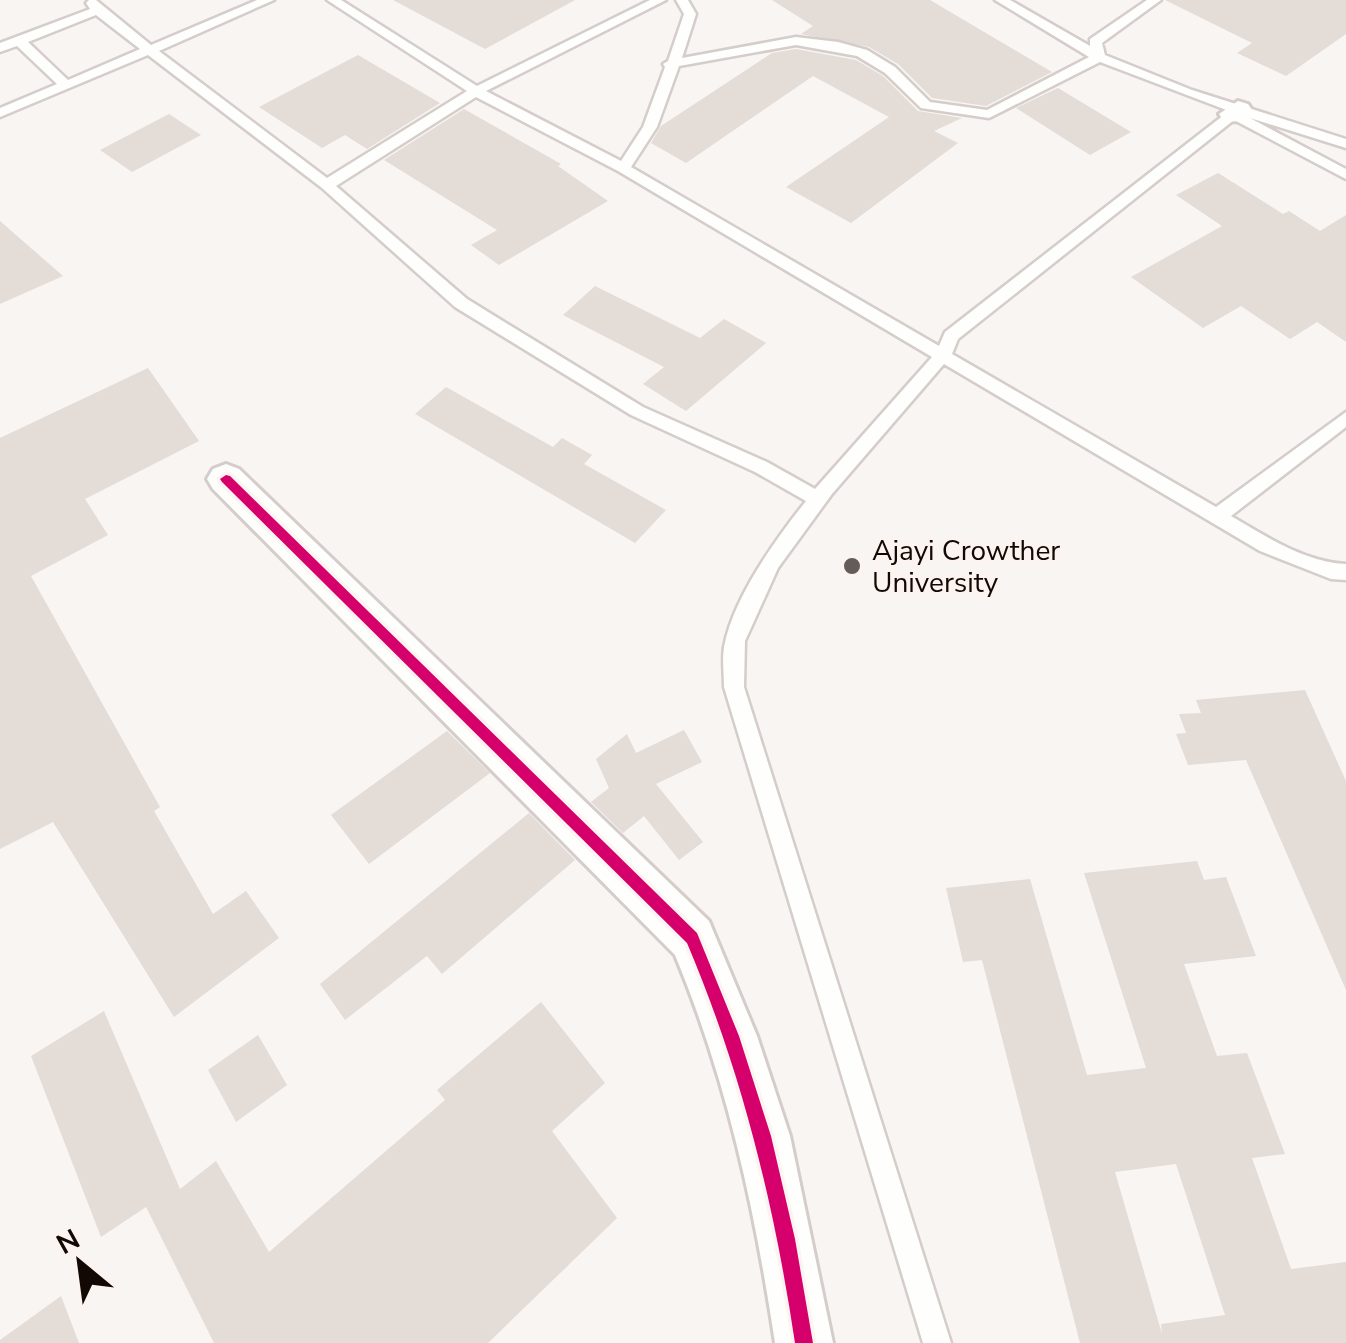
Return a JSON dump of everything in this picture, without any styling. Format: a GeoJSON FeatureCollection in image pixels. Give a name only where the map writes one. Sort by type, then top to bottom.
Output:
{"type":"FeatureCollection","features":[{"type":"Feature","properties":{"kind":"street"},"geometry":{"type":"LineString","coordinates":[[226,479],[692,938],[714,985],[757,1108],[792,1256],[804,1343]]}},
{"type":"Feature","properties":{"kind":"lane"},"geometry":{"type":"LineString","coordinates":[[0,113],[268,0]]}},
{"type":"Feature","properties":{"kind":"lane"},"geometry":{"type":"LineString","coordinates":[[333,0],[476,91],[623,168],[1267,546],[1331,571],[1346,572]]}},
{"type":"Feature","properties":{"kind":"lane"},"geometry":{"type":"LineString","coordinates":[[327,184],[476,91],[660,0]]}},
{"type":"Feature","properties":{"kind":"lane"},"geometry":{"type":"LineString","coordinates":[[623,168],[650,126],[690,14],[682,0]]}},
{"type":"Feature","properties":{"kind":"lane"},"geometry":{"type":"LineString","coordinates":[[1001,0],[1099,57],[1236,112],[1346,144]]}},
{"type":"Feature","properties":{"kind":"lane"},"geometry":{"type":"LineString","coordinates":[[1099,57],[1095,42],[1154,0]]}},
{"type":"Feature","properties":{"kind":"lane"},"geometry":{"type":"LineString","coordinates":[[0,48],[93,5],[327,184],[461,303],[637,411],[761,467],[819,500]]}},
{"type":"Feature","properties":{"kind":"lane"},"geometry":{"type":"LineString","coordinates":[[20,41],[68,86]]}},
{"type":"Feature","properties":{"kind":"lane"},"geometry":{"type":"LineString","coordinates":[[670,64],[796,41],[838,46],[862,53],[890,70],[926,106],[989,114],[1099,57]]}},
{"type":"Feature","properties":{"kind":"lane"},"geometry":{"type":"LineString","coordinates":[[1236,112],[1346,175]]}},
{"type":"Feature","properties":{"kind":"lane"},"geometry":{"type":"LineString","coordinates":[[938,1343],[734,687],[734,644],[762,578],[819,500],[944,354],[951,336],[1236,112]]}},
{"type":"Feature","properties":{"kind":"lane"},"geometry":{"type":"LineString","coordinates":[[1217,516],[1346,418]]}},
{"type":"Feature","properties":{"kind":"building"},"geometry":{"type":"Polygon","coordinates":[[[393,0],[575,0],[485,49],[393,0]]]}},
{"type":"Feature","properties":{"kind":"building"},"geometry":{"type":"Polygon","coordinates":[[[772,0],[930,0],[1052,72],[986,106],[932,98],[898,64],[869,47],[801,34],[813,26],[772,0]]]}},
{"type":"Feature","properties":{"kind":"building"},"geometry":{"type":"Polygon","coordinates":[[[1165,0],[1346,0],[1346,34],[1286,76],[1237,53],[1252,43],[1165,0]]]}},
{"type":"Feature","properties":{"kind":"building"},"geometry":{"type":"Polygon","coordinates":[[[796,49],[856,60],[883,76],[918,111],[962,118],[934,131],[958,143],[851,223],[786,187],[889,117],[813,76],[686,163],[651,143],[661,126],[772,53],[796,49]]]}},
{"type":"Feature","properties":{"kind":"building"},"geometry":{"type":"Polygon","coordinates":[[[358,55],[440,103],[367,149],[345,135],[322,148],[259,107],[358,55]]]}},
{"type":"Feature","properties":{"kind":"building"},"geometry":{"type":"Polygon","coordinates":[[[1058,88],[1131,132],[1090,155],[1016,108],[1058,88]]]}},
{"type":"Feature","properties":{"kind":"building"},"geometry":{"type":"Polygon","coordinates":[[[464,109],[561,164],[558,166],[608,201],[499,265],[471,245],[497,230],[384,160],[464,109]]]}},
{"type":"Feature","properties":{"kind":"building"},"geometry":{"type":"Polygon","coordinates":[[[169,114],[201,135],[132,172],[100,150],[169,114]]]}},
{"type":"Feature","properties":{"kind":"building"},"geometry":{"type":"Polygon","coordinates":[[[1218,173],[1283,214],[1289,211],[1320,231],[1346,215],[1346,342],[1317,322],[1290,339],[1241,306],[1203,328],[1131,277],[1222,226],[1176,195],[1218,173]]]}},
{"type":"Feature","properties":{"kind":"building"},"geometry":{"type":"Polygon","coordinates":[[[0,221],[63,276],[0,304],[0,221]]]}},
{"type":"Feature","properties":{"kind":"building"},"geometry":{"type":"Polygon","coordinates":[[[595,286],[700,338],[724,319],[766,343],[686,411],[643,384],[664,367],[563,315],[595,286]]]}},
{"type":"Feature","properties":{"kind":"building"},"geometry":{"type":"Polygon","coordinates":[[[148,368],[199,441],[85,499],[108,535],[31,576],[160,807],[154,811],[213,914],[246,891],[279,938],[174,1017],[53,822],[0,849],[0,438],[148,368]]]}},
{"type":"Feature","properties":{"kind":"building"},"geometry":{"type":"Polygon","coordinates":[[[446,387],[553,447],[562,438],[592,455],[584,464],[666,510],[635,543],[415,414],[446,387]]]}},
{"type":"Feature","properties":{"kind":"building"},"geometry":{"type":"Polygon","coordinates":[[[1305,690],[1346,781],[1346,990],[1246,760],[1188,765],[1176,734],[1186,733],[1179,714],[1201,713],[1196,700],[1305,690]]]}},
{"type":"Feature","properties":{"kind":"building"},"geometry":{"type":"Polygon","coordinates":[[[684,730],[702,762],[656,784],[703,842],[679,860],[644,816],[623,833],[591,802],[609,788],[596,759],[627,734],[636,753],[684,730]]]}},
{"type":"Feature","properties":{"kind":"building"},"geometry":{"type":"Polygon","coordinates":[[[447,731],[490,773],[369,864],[331,815],[447,731]]]}},
{"type":"Feature","properties":{"kind":"building"},"geometry":{"type":"Polygon","coordinates":[[[529,813],[575,860],[442,974],[427,956],[345,1020],[320,984],[529,813]]]}},
{"type":"Feature","properties":{"kind":"building"},"geometry":{"type":"Polygon","coordinates":[[[1197,861],[1204,880],[1226,877],[1256,956],[1184,964],[1217,1056],[1247,1053],[1285,1154],[1252,1158],[1291,1269],[1346,1262],[1346,1343],[1080,1343],[982,960],[963,962],[946,888],[1030,879],[1087,1075],[1146,1068],[1084,873],[1197,861]],[[1176,1164],[1115,1172],[1162,1334],[1161,1324],[1225,1315],[1176,1164]]]}},
{"type":"Feature","properties":{"kind":"building"},"geometry":{"type":"Polygon","coordinates":[[[541,1002],[605,1083],[552,1131],[617,1218],[488,1343],[214,1343],[146,1207],[101,1237],[31,1056],[104,1011],[180,1189],[216,1161],[269,1252],[445,1100],[437,1090],[541,1002]]]}},
{"type":"Feature","properties":{"kind":"building"},"geometry":{"type":"Polygon","coordinates":[[[258,1035],[287,1085],[236,1122],[208,1070],[258,1035]]]}},
{"type":"Feature","properties":{"kind":"building"},"geometry":{"type":"Polygon","coordinates":[[[61,1296],[79,1343],[0,1343],[0,1340],[61,1296]]]}},
{"type":"Feature","properties":{"kind":"cycle path"},"geometry":{"type":"LineString","coordinates":[[226,479],[692,938],[732,1036],[763,1136],[804,1343]]}},
{"type":"Feature","properties":{"kind":"place","name":"Ajayi Crowther University"},"geometry":{"type":"Point","coordinates":[852,566]}}]}
